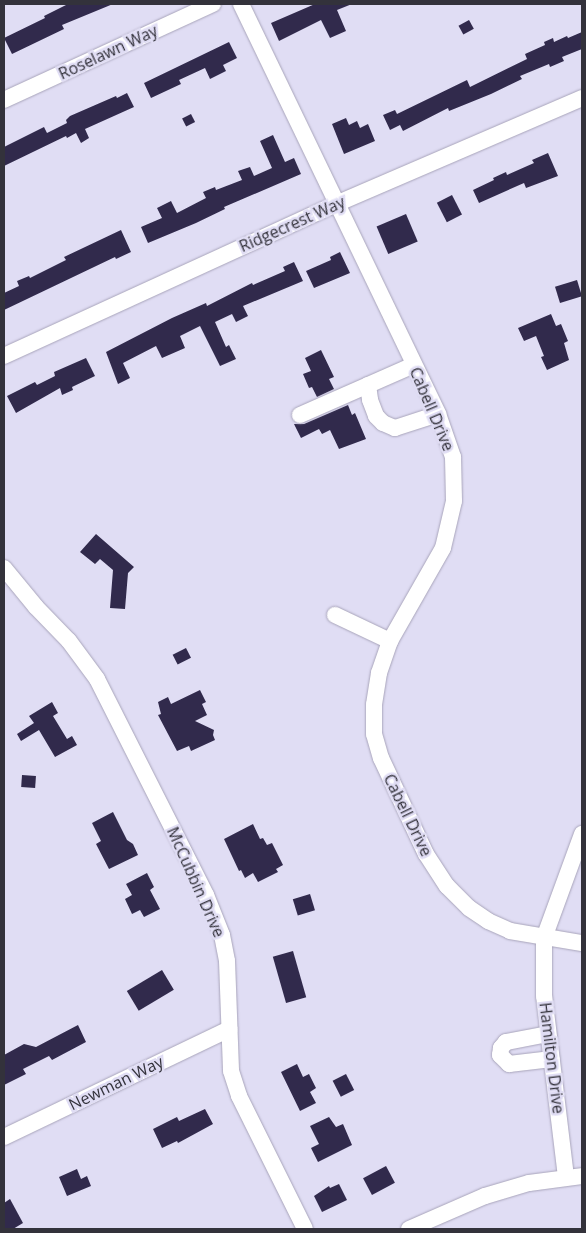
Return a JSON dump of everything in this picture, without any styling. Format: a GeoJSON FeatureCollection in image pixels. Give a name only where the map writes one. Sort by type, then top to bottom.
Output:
{"type":"FeatureCollection","features":[{"type":"Feature","properties":{"kind":"street","name":"Roselawn Way"},"geometry":{"type":"LineString","coordinates":[[4,100],[213,4]]}},
{"type":"Feature","properties":{"kind":"street","name":"Cabell Drive"},"geometry":{"type":"LineString","coordinates":[[241,4],[438,414],[452,457],[454,501],[451,522],[443,548],[390,641],[379,673],[374,705],[374,734],[381,758],[426,854],[447,886],[469,908],[488,921],[510,931],[582,943]]}},
{"type":"Feature","properties":{"kind":"street","name":"Ridgecrest Way"},"geometry":{"type":"LineString","coordinates":[[4,356],[336,204],[582,98]]}},
{"type":"Feature","properties":{"kind":"street"},"geometry":{"type":"LineString","coordinates":[[300,415],[414,365]]}},
{"type":"Feature","properties":{"kind":"street"},"geometry":{"type":"LineString","coordinates":[[368,385],[370,400],[376,416],[383,423],[395,428],[438,414]]}},
{"type":"Feature","properties":{"kind":"street","name":"McCubbin Drive"},"geometry":{"type":"LineString","coordinates":[[4,568],[36,607],[69,641],[98,679],[206,895],[218,923],[225,947],[228,967],[231,1071],[239,1096],[305,1229]]}},
{"type":"Feature","properties":{"kind":"street"},"geometry":{"type":"LineString","coordinates":[[335,615],[390,641]]}},
{"type":"Feature","properties":{"kind":"street"},"geometry":{"type":"LineString","coordinates":[[544,938],[582,834]]}},
{"type":"Feature","properties":{"kind":"street","name":"Hamilton Drive"},"geometry":{"type":"LineString","coordinates":[[544,938],[544,996],[548,1034],[574,1176]]}},
{"type":"Feature","properties":{"kind":"street","name":"Newman Way"},"geometry":{"type":"LineString","coordinates":[[4,1137],[229,1029]]}},
{"type":"Feature","properties":{"kind":"street"},"geometry":{"type":"LineString","coordinates":[[548,1034],[506,1042],[501,1048],[500,1055],[509,1064],[552,1059]]}},
{"type":"Feature","properties":{"kind":"street"},"geometry":{"type":"LineString","coordinates":[[409,1229],[485,1196],[529,1182],[574,1176]]}},
{"type":"Feature","properties":{"kind":"building"},"geometry":{"type":"Polygon","coordinates":[[[68,4],[113,4],[62,25],[64,29],[12,54],[4,38],[45,18],[44,16],[68,4]]]}},
{"type":"Feature","properties":{"kind":"building"},"geometry":{"type":"Polygon","coordinates":[[[315,4],[352,4],[337,10],[346,31],[330,38],[321,20],[279,41],[271,23],[315,4]]]}},
{"type":"Feature","properties":{"kind":"building"},"geometry":{"type":"Polygon","coordinates":[[[469,20],[474,29],[463,35],[459,26],[469,20]]]}},
{"type":"Feature","properties":{"kind":"building"},"geometry":{"type":"Polygon","coordinates":[[[582,32],[582,49],[562,57],[564,61],[550,67],[549,64],[520,76],[522,79],[491,94],[449,111],[448,108],[403,131],[400,125],[390,130],[383,115],[395,110],[397,114],[467,80],[470,87],[527,59],[525,54],[545,45],[544,42],[553,38],[554,42],[582,32]]]}},
{"type":"Feature","properties":{"kind":"building"},"geometry":{"type":"Polygon","coordinates":[[[229,42],[237,58],[223,65],[226,71],[210,79],[205,68],[179,80],[181,84],[151,98],[144,83],[229,42]]]}},
{"type":"Feature","properties":{"kind":"building"},"geometry":{"type":"Polygon","coordinates":[[[127,93],[134,107],[85,129],[89,138],[81,143],[76,133],[4,166],[4,147],[44,127],[47,133],[67,123],[66,120],[70,116],[127,93]]]}},
{"type":"Feature","properties":{"kind":"building"},"geometry":{"type":"Polygon","coordinates":[[[191,114],[195,122],[186,127],[182,119],[191,114]]]}},
{"type":"Feature","properties":{"kind":"building"},"geometry":{"type":"Polygon","coordinates":[[[346,118],[349,125],[357,121],[360,128],[368,124],[375,141],[344,154],[332,124],[346,118]]]}},
{"type":"Feature","properties":{"kind":"building"},"geometry":{"type":"Polygon","coordinates":[[[273,135],[285,162],[294,158],[301,174],[224,207],[225,209],[196,223],[148,243],[141,227],[162,218],[157,208],[171,201],[177,213],[206,198],[203,192],[215,187],[216,190],[242,180],[238,171],[250,167],[254,176],[272,168],[260,141],[273,135]]]}},
{"type":"Feature","properties":{"kind":"building"},"geometry":{"type":"Polygon","coordinates":[[[548,153],[558,176],[526,188],[524,183],[479,203],[473,190],[506,172],[507,175],[534,163],[532,160],[548,153]]]}},
{"type":"Feature","properties":{"kind":"building"},"geometry":{"type":"Polygon","coordinates":[[[452,195],[462,215],[447,222],[437,203],[452,195]]]}},
{"type":"Feature","properties":{"kind":"building"},"geometry":{"type":"Polygon","coordinates":[[[406,214],[418,242],[388,254],[377,227],[406,214]]]}},
{"type":"Feature","properties":{"kind":"building"},"geometry":{"type":"Polygon","coordinates":[[[121,230],[131,252],[116,259],[115,257],[4,310],[4,293],[19,286],[17,281],[29,276],[30,278],[66,260],[64,257],[121,230]]]}},
{"type":"Feature","properties":{"kind":"building"},"geometry":{"type":"Polygon","coordinates":[[[340,252],[350,273],[314,288],[306,271],[331,260],[330,257],[340,252]]]}},
{"type":"Feature","properties":{"kind":"building"},"geometry":{"type":"Polygon","coordinates":[[[294,262],[303,281],[243,306],[248,316],[236,322],[232,314],[215,322],[226,347],[229,345],[236,359],[220,366],[200,326],[180,336],[185,348],[162,358],[156,346],[123,363],[130,378],[118,384],[106,352],[172,318],[206,303],[207,306],[252,283],[253,285],[285,271],[283,267],[294,262]]]}},
{"type":"Feature","properties":{"kind":"building"},"geometry":{"type":"Polygon","coordinates":[[[577,280],[582,296],[560,303],[555,287],[577,280]]]}},
{"type":"Feature","properties":{"kind":"building"},"geometry":{"type":"Polygon","coordinates":[[[551,314],[556,326],[561,324],[568,341],[564,343],[569,360],[547,370],[541,357],[544,356],[536,336],[524,341],[518,328],[551,314]]]}},
{"type":"Feature","properties":{"kind":"building"},"geometry":{"type":"Polygon","coordinates":[[[321,350],[334,377],[329,379],[334,389],[317,397],[312,387],[309,388],[303,374],[311,371],[305,358],[321,350]]]}},
{"type":"Feature","properties":{"kind":"building"},"geometry":{"type":"Polygon","coordinates":[[[86,358],[95,376],[72,387],[73,390],[62,395],[60,388],[16,413],[7,396],[35,382],[37,385],[55,376],[54,372],[86,358]]]}},
{"type":"Feature","properties":{"kind":"building"},"geometry":{"type":"Polygon","coordinates":[[[348,405],[352,415],[355,413],[366,439],[339,449],[330,430],[322,434],[319,429],[301,438],[294,424],[304,424],[348,405]]]}},
{"type":"Feature","properties":{"kind":"building"},"geometry":{"type":"Polygon","coordinates":[[[96,534],[134,567],[128,573],[125,609],[110,608],[113,570],[100,559],[95,564],[80,552],[96,534]]]}},
{"type":"Feature","properties":{"kind":"building"},"geometry":{"type":"Polygon","coordinates":[[[186,648],[191,658],[178,665],[173,655],[186,648]]]}},
{"type":"Feature","properties":{"kind":"building"},"geometry":{"type":"Polygon","coordinates":[[[200,690],[206,702],[202,704],[207,715],[195,721],[214,730],[215,740],[191,751],[189,746],[177,751],[158,715],[161,714],[158,702],[168,697],[171,704],[200,690]]]}},
{"type":"Feature","properties":{"kind":"building"},"geometry":{"type":"Polygon","coordinates":[[[52,702],[58,713],[53,716],[67,739],[72,736],[77,745],[55,757],[39,730],[21,741],[17,734],[34,723],[29,716],[52,702]]]}},
{"type":"Feature","properties":{"kind":"building"},"geometry":{"type":"Polygon","coordinates":[[[22,775],[36,776],[35,788],[21,787],[22,775]]]}},
{"type":"Feature","properties":{"kind":"building"},"geometry":{"type":"Polygon","coordinates":[[[113,812],[127,840],[133,844],[138,855],[109,869],[96,844],[101,841],[92,823],[113,812]]]}},
{"type":"Feature","properties":{"kind":"building"},"geometry":{"type":"Polygon","coordinates":[[[253,824],[260,839],[263,838],[267,845],[272,843],[283,865],[276,869],[278,872],[258,882],[253,873],[245,878],[241,870],[239,871],[224,839],[253,824]]]}},
{"type":"Feature","properties":{"kind":"building"},"geometry":{"type":"Polygon","coordinates":[[[147,873],[154,887],[150,890],[160,909],[144,917],[140,910],[132,914],[125,899],[132,895],[126,884],[147,873]]]}},
{"type":"Feature","properties":{"kind":"building"},"geometry":{"type":"Polygon","coordinates":[[[310,894],[315,910],[298,916],[293,899],[310,894]]]}},
{"type":"Feature","properties":{"kind":"building"},"geometry":{"type":"Polygon","coordinates":[[[293,951],[306,997],[286,1003],[273,957],[293,951]]]}},
{"type":"Feature","properties":{"kind":"building"},"geometry":{"type":"Polygon","coordinates":[[[162,970],[174,990],[139,1011],[127,991],[162,970]]]}},
{"type":"Feature","properties":{"kind":"building"},"geometry":{"type":"Polygon","coordinates":[[[78,1025],[86,1042],[52,1060],[49,1056],[23,1069],[26,1074],[4,1085],[4,1055],[24,1044],[36,1047],[78,1025]]]}},
{"type":"Feature","properties":{"kind":"building"},"geometry":{"type":"Polygon","coordinates":[[[297,1064],[303,1077],[309,1074],[316,1088],[310,1092],[316,1103],[300,1111],[281,1072],[297,1064]]]}},
{"type":"Feature","properties":{"kind":"building"},"geometry":{"type":"Polygon","coordinates":[[[346,1074],[354,1090],[341,1097],[333,1081],[346,1074]]]}},
{"type":"Feature","properties":{"kind":"building"},"geometry":{"type":"Polygon","coordinates":[[[205,1109],[213,1124],[178,1143],[177,1141],[162,1148],[153,1129],[177,1117],[179,1121],[205,1109]]]}},
{"type":"Feature","properties":{"kind":"building"},"geometry":{"type":"Polygon","coordinates":[[[329,1117],[336,1127],[343,1124],[352,1145],[318,1162],[311,1148],[319,1144],[310,1126],[329,1117]]]}},
{"type":"Feature","properties":{"kind":"building"},"geometry":{"type":"Polygon","coordinates":[[[386,1166],[395,1183],[372,1195],[363,1178],[386,1166]]]}},
{"type":"Feature","properties":{"kind":"building"},"geometry":{"type":"Polygon","coordinates":[[[77,1169],[81,1179],[87,1176],[91,1186],[67,1196],[59,1177],[77,1169]]]}},
{"type":"Feature","properties":{"kind":"building"},"geometry":{"type":"Polygon","coordinates":[[[339,1184],[347,1200],[322,1212],[314,1196],[329,1186],[330,1188],[339,1184]]]}},
{"type":"Feature","properties":{"kind":"building"},"geometry":{"type":"Polygon","coordinates":[[[10,1199],[23,1223],[13,1229],[4,1229],[4,1203],[10,1199]]]}}]}
